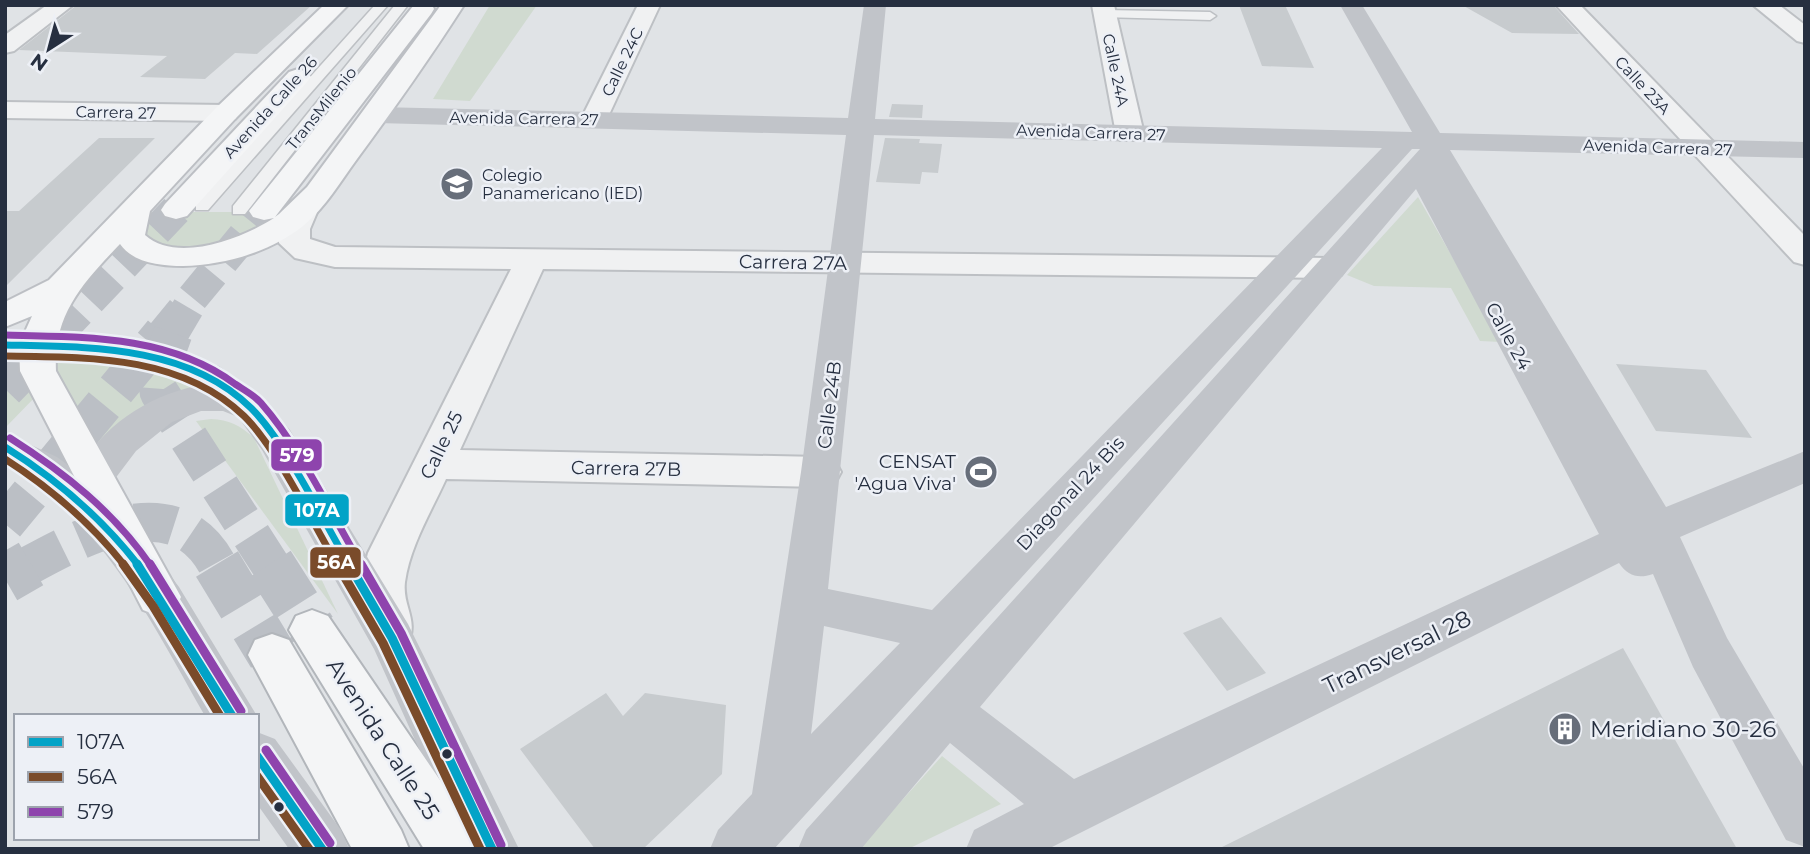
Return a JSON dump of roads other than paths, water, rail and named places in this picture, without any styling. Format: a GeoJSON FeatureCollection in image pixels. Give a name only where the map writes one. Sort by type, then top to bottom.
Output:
{"type":"FeatureCollection","features":[{"type":"Feature","properties":{"kind":"main road"},"geometry":{"type":"LineString","coordinates":[[159,597],[38,371],[21,345],[61,287],[226,113],[337,5]]}},
{"type":"Feature","properties":{"kind":"main road","name":"Avenida Calle 26"},"geometry":{"type":"LineString","coordinates":[[189,209],[363,5]]}},
{"type":"Feature","properties":{"kind":"main road"},"geometry":{"type":"LineString","coordinates":[[251,210],[426,5]]}},
{"type":"Feature","properties":{"kind":"main road"},"geometry":{"type":"LineString","coordinates":[[135,212],[129,235],[135,244],[153,253],[189,256],[248,243],[270,233],[303,210],[377,115],[453,5]]}},
{"type":"Feature","properties":{"kind":"main road"},"geometry":{"type":"LineString","coordinates":[[5,316],[61,287]]}},
{"type":"Feature","properties":{"kind":"main road","name":"Avenida Calle 25"},"geometry":{"type":"LineString","coordinates":[[382,849],[292,643],[455,849]]}},
{"type":"Feature","properties":{"kind":"street"},"geometry":{"type":"LineString","coordinates":[[5,46],[62,5]]}},
{"type":"Feature","properties":{"kind":"street","name":"Calle 24C"},"geometry":{"type":"LineString","coordinates":[[594,119],[649,5]]}},
{"type":"Feature","properties":{"kind":"street","name":"Calle 24B"},"geometry":{"type":"LineString","coordinates":[[777,805],[821,472],[863,125],[874,5]]}},
{"type":"Feature","properties":{"kind":"street","name":"Calle 24"},"geometry":{"type":"LineString","coordinates":[[1333,5],[1422,149]]}},
{"type":"Feature","properties":{"kind":"street","name":"Calle 24"},"geometry":{"type":"LineString","coordinates":[[1352,5],[1596,497],[1641,535],[1805,821]]}},
{"type":"Feature","properties":{"kind":"street","name":"Calle 23A"},"geometry":{"type":"LineString","coordinates":[[1567,5],[1805,255]]}},
{"type":"Feature","properties":{"kind":"street"},"geometry":{"type":"LineString","coordinates":[[1764,5],[1805,36]]}},
{"type":"Feature","properties":{"kind":"street","name":"Calle 24A"},"geometry":{"type":"LineString","coordinates":[[1104,9],[1130,134]]}},
{"type":"Feature","properties":{"kind":"street","name":"Carrera 27"},"geometry":{"type":"LineString","coordinates":[[5,110],[226,113]]}},
{"type":"Feature","properties":{"kind":"street","name":"Avenida Carrera 27"},"geometry":{"type":"LineString","coordinates":[[377,115],[863,125],[1130,134],[1422,149],[1805,150]]}},
{"type":"Feature","properties":{"kind":"street"},"geometry":{"type":"LineString","coordinates":[[825,849],[1330,268],[1422,149]]}},
{"type":"Feature","properties":{"kind":"street","name":"Diagonal 24 Bis"},"geometry":{"type":"LineString","coordinates":[[737,849],[1281,268],[1422,149]]}},
{"type":"Feature","properties":{"kind":"street","name":"Carrera 27A"},"geometry":{"type":"LineString","coordinates":[[303,210],[293,236],[299,246],[315,254],[1330,268]]}},
{"type":"Feature","properties":{"kind":"street","name":"Calle 25"},"geometry":{"type":"LineString","coordinates":[[392,638],[382,585],[390,553],[532,259]]}},
{"type":"Feature","properties":{"kind":"street"},"geometry":{"type":"LineString","coordinates":[[21,345],[86,347],[155,357],[206,375],[251,408],[276,440],[392,638],[492,849]]}},
{"type":"Feature","properties":{"kind":"street"},"geometry":{"type":"LineString","coordinates":[[94,477],[118,444],[142,422],[165,408],[185,401],[217,397],[251,408]]}},
{"type":"Feature","properties":{"kind":"street"},"geometry":{"type":"LineString","coordinates":[[5,447],[34,459],[96,510],[159,597],[231,714]]}},
{"type":"Feature","properties":{"kind":"street","name":"Carrera 27B"},"geometry":{"type":"LineString","coordinates":[[431,464],[821,472]]}},
{"type":"Feature","properties":{"kind":"street","name":"Transversal 28"},"geometry":{"type":"LineString","coordinates":[[993,849],[1070,808],[1641,535],[1805,466]]}},
{"type":"Feature","properties":{"kind":"street"},"geometry":{"type":"LineString","coordinates":[[804,603],[940,632]]}},
{"type":"Feature","properties":{"kind":"street"},"geometry":{"type":"LineString","coordinates":[[946,710],[1070,808]]}},
{"type":"Feature","properties":{"kind":"street"},"geometry":{"type":"LineString","coordinates":[[259,759],[282,796],[322,849]]}},
{"type":"Feature","properties":{"kind":"lane","name":"TransMilenio"},"geometry":{"type":"LineString","coordinates":[[189,209],[382,5]]}},
{"type":"Feature","properties":{"kind":"lane","name":"TransMilenio"},"geometry":{"type":"LineString","coordinates":[[251,210],[402,5]]}},
{"type":"Feature","properties":{"kind":"lane"},"geometry":{"type":"LineString","coordinates":[[1104,9],[1210,16]]}},
{"type":"Feature","properties":{"kind":"tunnel"},"geometry":{"type":"LineString","coordinates":[[57,335],[176,210]]}},
{"type":"Feature","properties":{"kind":"tunnel"},"geometry":{"type":"LineString","coordinates":[[162,335],[264,211]]}},
{"type":"Feature","properties":{"kind":"tunnel"},"geometry":{"type":"LineString","coordinates":[[173,334],[192,301]]}},
{"type":"Feature","properties":{"kind":"tunnel"},"geometry":{"type":"LineString","coordinates":[[5,389],[59,333]]}},
{"type":"Feature","properties":{"kind":"tunnel"},"geometry":{"type":"LineString","coordinates":[[5,524],[163,333]]}},
{"type":"Feature","properties":{"kind":"tunnel"},"geometry":{"type":"LineString","coordinates":[[173,334],[161,366],[159,392],[271,566]]}},
{"type":"Feature","properties":{"kind":"tunnel"},"geometry":{"type":"LineString","coordinates":[[28,566],[103,531],[129,524],[155,522],[179,528],[200,542],[218,566]]}},
{"type":"Feature","properties":{"kind":"tunnel"},"geometry":{"type":"LineString","coordinates":[[5,579],[31,564]]}},
{"type":"Feature","properties":{"kind":"tunnel"},"geometry":{"type":"LineString","coordinates":[[217,564],[272,655]]}},
{"type":"Feature","properties":{"kind":"tunnel"},"geometry":{"type":"LineString","coordinates":[[270,564],[312,630]]}},
{"type":"Feature","properties":{"kind":"place","name":"Colegio Panamericano (IED)"},"geometry":{"type":"Point","coordinates":[457,184]}},
{"type":"Feature","properties":{"kind":"place","name":"CENSAT 'Agua Viva'"},"geometry":{"type":"Point","coordinates":[981,472]}},
{"type":"Feature","properties":{"kind":"place","name":"Meridiano 30-26"},"geometry":{"type":"Point","coordinates":[1565,729]}}]}
